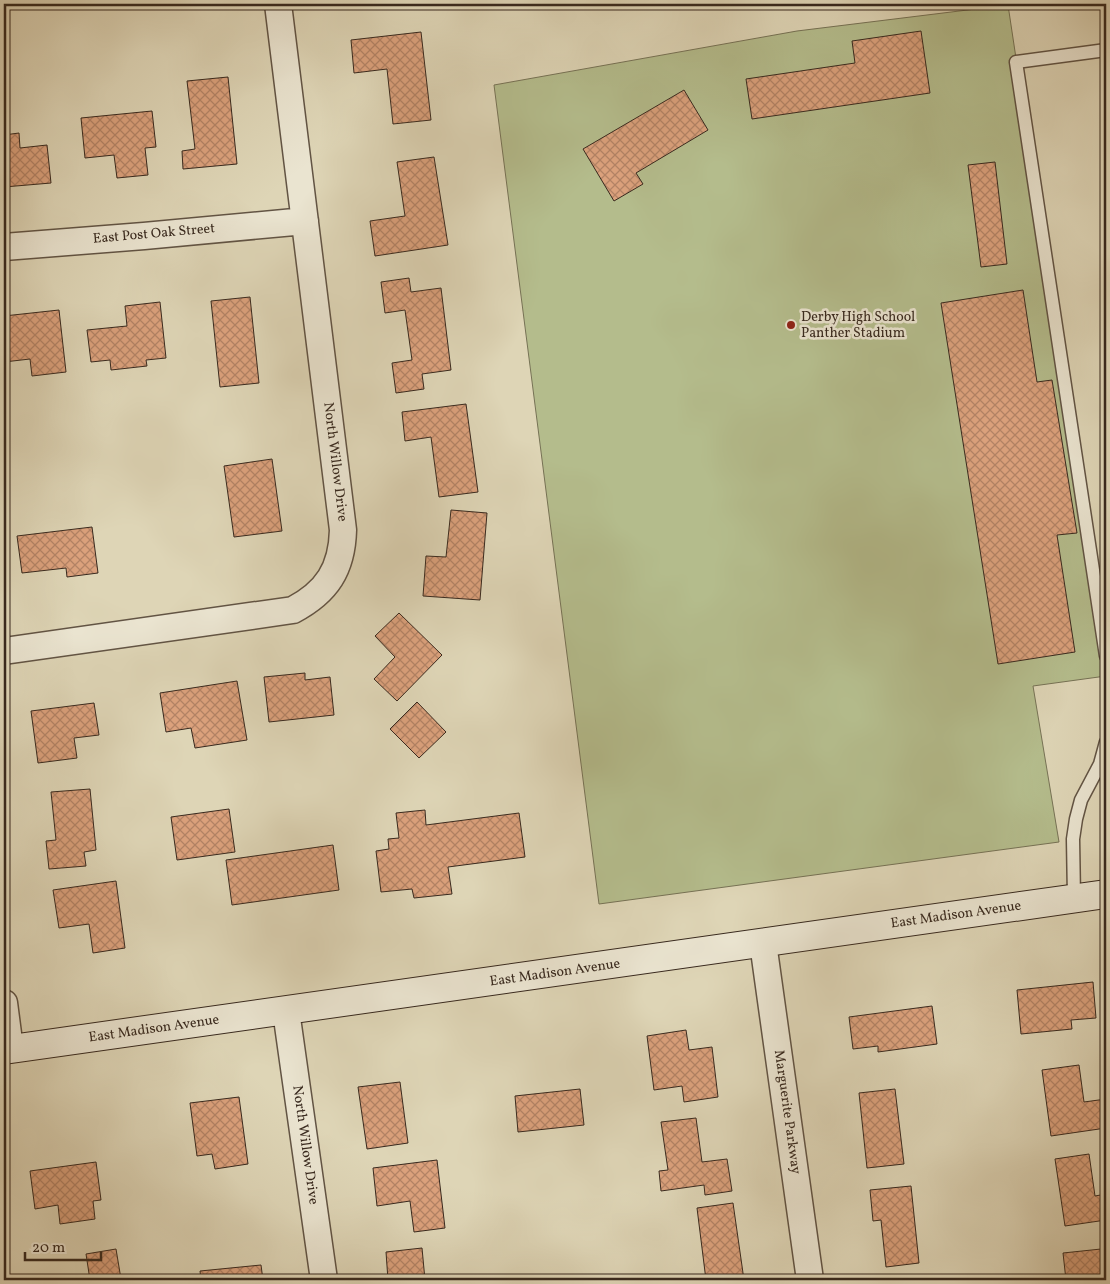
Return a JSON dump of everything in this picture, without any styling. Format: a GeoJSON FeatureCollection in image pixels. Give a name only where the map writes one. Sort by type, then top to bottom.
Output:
{"type":"FeatureCollection","features":[{"type":"Feature","properties":{"kind":"main road","name":"East Madison Avenue"},"geometry":{"type":"LineString","coordinates":[[7,1050],[1106,894]]}},
{"type":"Feature","properties":{"kind":"street","name":"North Willow Drive"},"geometry":{"type":"LineString","coordinates":[[4,650],[293,610],[316,595],[326,585],[340,560],[343,530],[278,4]]}},
{"type":"Feature","properties":{"kind":"street","name":"East Post Oak Street"},"geometry":{"type":"LineString","coordinates":[[4,247],[305,221]]}},
{"type":"Feature","properties":{"kind":"street","name":"Marguerite Parkway"},"geometry":{"type":"LineString","coordinates":[[763,944],[810,1280]]}},
{"type":"Feature","properties":{"kind":"street"},"geometry":{"type":"LineString","coordinates":[[4,1003],[7,1050]]}},
{"type":"Feature","properties":{"kind":"street","name":"North Willow Drive"},"geometry":{"type":"LineString","coordinates":[[286,1011],[324,1280]]}},
{"type":"Feature","properties":{"kind":"lane"},"geometry":{"type":"LineString","coordinates":[[1106,50],[1016,62],[1106,656]]}},
{"type":"Feature","properties":{"kind":"lane"},"geometry":{"type":"LineString","coordinates":[[1074,898],[1073,840],[1076,819],[1082,800],[1100,764],[1106,742]]}},
{"type":"Feature","properties":{"kind":"green space","name":"Derby High School Panther Stadium"},"geometry":{"type":"Polygon","coordinates":[[[1008,5],[1106,656],[1106,676],[1033,686],[1059,842],[599,904],[494,85],[797,31],[1008,5]]]}},
{"type":"Feature","properties":{"kind":"building"},"geometry":{"type":"Polygon","coordinates":[[[921,31],[930,93],[752,119],[746,79],[855,63],[852,41],[921,31]]]}},
{"type":"Feature","properties":{"kind":"building"},"geometry":{"type":"Polygon","coordinates":[[[421,32],[431,120],[393,124],[387,69],[354,73],[351,40],[421,32]]]}},
{"type":"Feature","properties":{"kind":"building"},"geometry":{"type":"Polygon","coordinates":[[[228,77],[237,164],[183,169],[182,151],[195,149],[187,81],[228,77]]]}},
{"type":"Feature","properties":{"kind":"building"},"geometry":{"type":"Polygon","coordinates":[[[684,90],[708,130],[636,173],[643,184],[614,201],[583,149],[684,90]]]}},
{"type":"Feature","properties":{"kind":"building"},"geometry":{"type":"Polygon","coordinates":[[[152,111],[156,147],[145,148],[148,175],[117,178],[114,155],[85,158],[81,118],[152,111]]]}},
{"type":"Feature","properties":{"kind":"building"},"geometry":{"type":"Polygon","coordinates":[[[19,133],[20,148],[47,145],[51,183],[4,187],[4,135],[19,133]]]}},
{"type":"Feature","properties":{"kind":"building"},"geometry":{"type":"Polygon","coordinates":[[[434,157],[448,245],[375,256],[370,221],[405,216],[397,162],[434,157]]]}},
{"type":"Feature","properties":{"kind":"building"},"geometry":{"type":"Polygon","coordinates":[[[995,162],[1007,264],[981,267],[968,165],[995,162]]]}},
{"type":"Feature","properties":{"kind":"building"},"geometry":{"type":"Polygon","coordinates":[[[409,278],[411,292],[441,288],[451,370],[422,374],[424,389],[396,393],[392,363],[412,360],[405,310],[385,313],[381,282],[409,278]]]}},
{"type":"Feature","properties":{"kind":"building"},"geometry":{"type":"Polygon","coordinates":[[[1023,290],[1037,382],[1052,380],[1077,533],[1057,535],[1075,652],[998,664],[941,303],[1023,290]]]}},
{"type":"Feature","properties":{"kind":"building"},"geometry":{"type":"Polygon","coordinates":[[[250,297],[259,383],[220,387],[211,301],[250,297]]]}},
{"type":"Feature","properties":{"kind":"building"},"geometry":{"type":"Polygon","coordinates":[[[160,302],[166,358],[146,360],[147,366],[111,370],[110,360],[91,362],[87,330],[127,326],[125,306],[160,302]]]}},
{"type":"Feature","properties":{"kind":"building"},"geometry":{"type":"Polygon","coordinates":[[[59,310],[66,372],[32,376],[30,359],[4,362],[4,316],[59,310]]]}},
{"type":"Feature","properties":{"kind":"building"},"geometry":{"type":"Polygon","coordinates":[[[466,404],[478,492],[439,497],[431,437],[405,441],[402,412],[466,404]]]}},
{"type":"Feature","properties":{"kind":"building"},"geometry":{"type":"Polygon","coordinates":[[[272,459],[282,531],[234,537],[224,466],[272,459]]]}},
{"type":"Feature","properties":{"kind":"building"},"geometry":{"type":"Polygon","coordinates":[[[451,510],[487,513],[480,600],[423,596],[426,556],[446,557],[451,510]]]}},
{"type":"Feature","properties":{"kind":"building"},"geometry":{"type":"Polygon","coordinates":[[[92,527],[98,573],[67,577],[66,568],[22,573],[17,536],[92,527]]]}},
{"type":"Feature","properties":{"kind":"building"},"geometry":{"type":"Polygon","coordinates":[[[399,613],[442,655],[397,701],[374,679],[395,657],[375,636],[399,613]]]}},
{"type":"Feature","properties":{"kind":"building"},"geometry":{"type":"Polygon","coordinates":[[[305,673],[305,680],[330,677],[334,715],[269,722],[264,677],[305,673]]]}},
{"type":"Feature","properties":{"kind":"building"},"geometry":{"type":"Polygon","coordinates":[[[237,681],[247,740],[195,748],[191,728],[166,732],[160,693],[237,681]]]}},
{"type":"Feature","properties":{"kind":"building"},"geometry":{"type":"Polygon","coordinates":[[[417,702],[446,732],[419,758],[390,729],[417,702]]]}},
{"type":"Feature","properties":{"kind":"building"},"geometry":{"type":"Polygon","coordinates":[[[94,703],[99,735],[74,738],[77,758],[38,763],[31,711],[94,703]]]}},
{"type":"Feature","properties":{"kind":"building"},"geometry":{"type":"Polygon","coordinates":[[[90,789],[96,850],[84,852],[86,866],[49,869],[46,841],[56,840],[51,792],[90,789]]]}},
{"type":"Feature","properties":{"kind":"building"},"geometry":{"type":"Polygon","coordinates":[[[229,809],[235,852],[177,860],[171,817],[229,809]]]}},
{"type":"Feature","properties":{"kind":"building"},"geometry":{"type":"Polygon","coordinates":[[[425,810],[426,825],[519,813],[525,857],[448,867],[452,894],[414,898],[412,889],[381,892],[376,851],[389,849],[388,839],[399,838],[396,813],[425,810]]]}},
{"type":"Feature","properties":{"kind":"building"},"geometry":{"type":"Polygon","coordinates":[[[333,845],[339,890],[232,905],[226,860],[333,845]]]}},
{"type":"Feature","properties":{"kind":"building"},"geometry":{"type":"Polygon","coordinates":[[[116,881],[125,948],[93,953],[89,924],[59,928],[53,890],[116,881]]]}},
{"type":"Feature","properties":{"kind":"building"},"geometry":{"type":"Polygon","coordinates":[[[1093,982],[1096,1018],[1071,1020],[1072,1029],[1021,1034],[1017,990],[1093,982]]]}},
{"type":"Feature","properties":{"kind":"building"},"geometry":{"type":"Polygon","coordinates":[[[932,1006],[937,1044],[878,1052],[878,1046],[853,1049],[849,1017],[932,1006]]]}},
{"type":"Feature","properties":{"kind":"building"},"geometry":{"type":"Polygon","coordinates":[[[686,1030],[689,1050],[712,1047],[718,1097],[684,1102],[682,1086],[654,1090],[647,1036],[686,1030]]]}},
{"type":"Feature","properties":{"kind":"building"},"geometry":{"type":"Polygon","coordinates":[[[1079,1065],[1084,1102],[1106,1099],[1106,1128],[1051,1136],[1042,1070],[1079,1065]]]}},
{"type":"Feature","properties":{"kind":"building"},"geometry":{"type":"Polygon","coordinates":[[[400,1082],[408,1143],[367,1149],[358,1087],[400,1082]]]}},
{"type":"Feature","properties":{"kind":"building"},"geometry":{"type":"Polygon","coordinates":[[[580,1089],[584,1125],[518,1132],[515,1096],[580,1089]]]}},
{"type":"Feature","properties":{"kind":"building"},"geometry":{"type":"Polygon","coordinates":[[[895,1089],[904,1164],[867,1168],[859,1093],[895,1089]]]}},
{"type":"Feature","properties":{"kind":"building"},"geometry":{"type":"Polygon","coordinates":[[[239,1097],[248,1164],[215,1169],[212,1154],[197,1156],[190,1103],[239,1097]]]}},
{"type":"Feature","properties":{"kind":"building"},"geometry":{"type":"Polygon","coordinates":[[[696,1118],[702,1162],[727,1159],[732,1191],[705,1195],[704,1185],[661,1191],[659,1171],[668,1170],[661,1122],[696,1118]]]}},
{"type":"Feature","properties":{"kind":"building"},"geometry":{"type":"Polygon","coordinates":[[[1089,1154],[1095,1196],[1106,1194],[1106,1220],[1065,1226],[1055,1159],[1089,1154]]]}},
{"type":"Feature","properties":{"kind":"building"},"geometry":{"type":"Polygon","coordinates":[[[437,1160],[445,1228],[414,1232],[410,1201],[377,1206],[373,1168],[437,1160]]]}},
{"type":"Feature","properties":{"kind":"building"},"geometry":{"type":"Polygon","coordinates":[[[96,1162],[101,1200],[93,1201],[95,1219],[60,1224],[58,1205],[35,1209],[30,1171],[96,1162]]]}},
{"type":"Feature","properties":{"kind":"building"},"geometry":{"type":"Polygon","coordinates":[[[911,1186],[919,1263],[886,1267],[881,1220],[873,1221],[870,1190],[911,1186]]]}},
{"type":"Feature","properties":{"kind":"building"},"geometry":{"type":"Polygon","coordinates":[[[733,1203],[744,1280],[706,1280],[697,1208],[733,1203]]]}},
{"type":"Feature","properties":{"kind":"building"},"geometry":{"type":"Polygon","coordinates":[[[422,1248],[425,1280],[388,1280],[386,1252],[422,1248]]]}},
{"type":"Feature","properties":{"kind":"building"},"geometry":{"type":"Polygon","coordinates":[[[116,1249],[121,1279],[90,1280],[86,1254],[116,1249]]]}},
{"type":"Feature","properties":{"kind":"building"},"geometry":{"type":"Polygon","coordinates":[[[1101,1249],[1104,1280],[1066,1280],[1063,1253],[1101,1249]]]}},
{"type":"Feature","properties":{"kind":"building"},"geometry":{"type":"Polygon","coordinates":[[[261,1265],[263,1280],[201,1280],[200,1271],[261,1265]]]}},
{"type":"Feature","properties":{"kind":"place","name":"Derby High School Panther Stadium"},"geometry":{"type":"Point","coordinates":[791,325]}}]}
